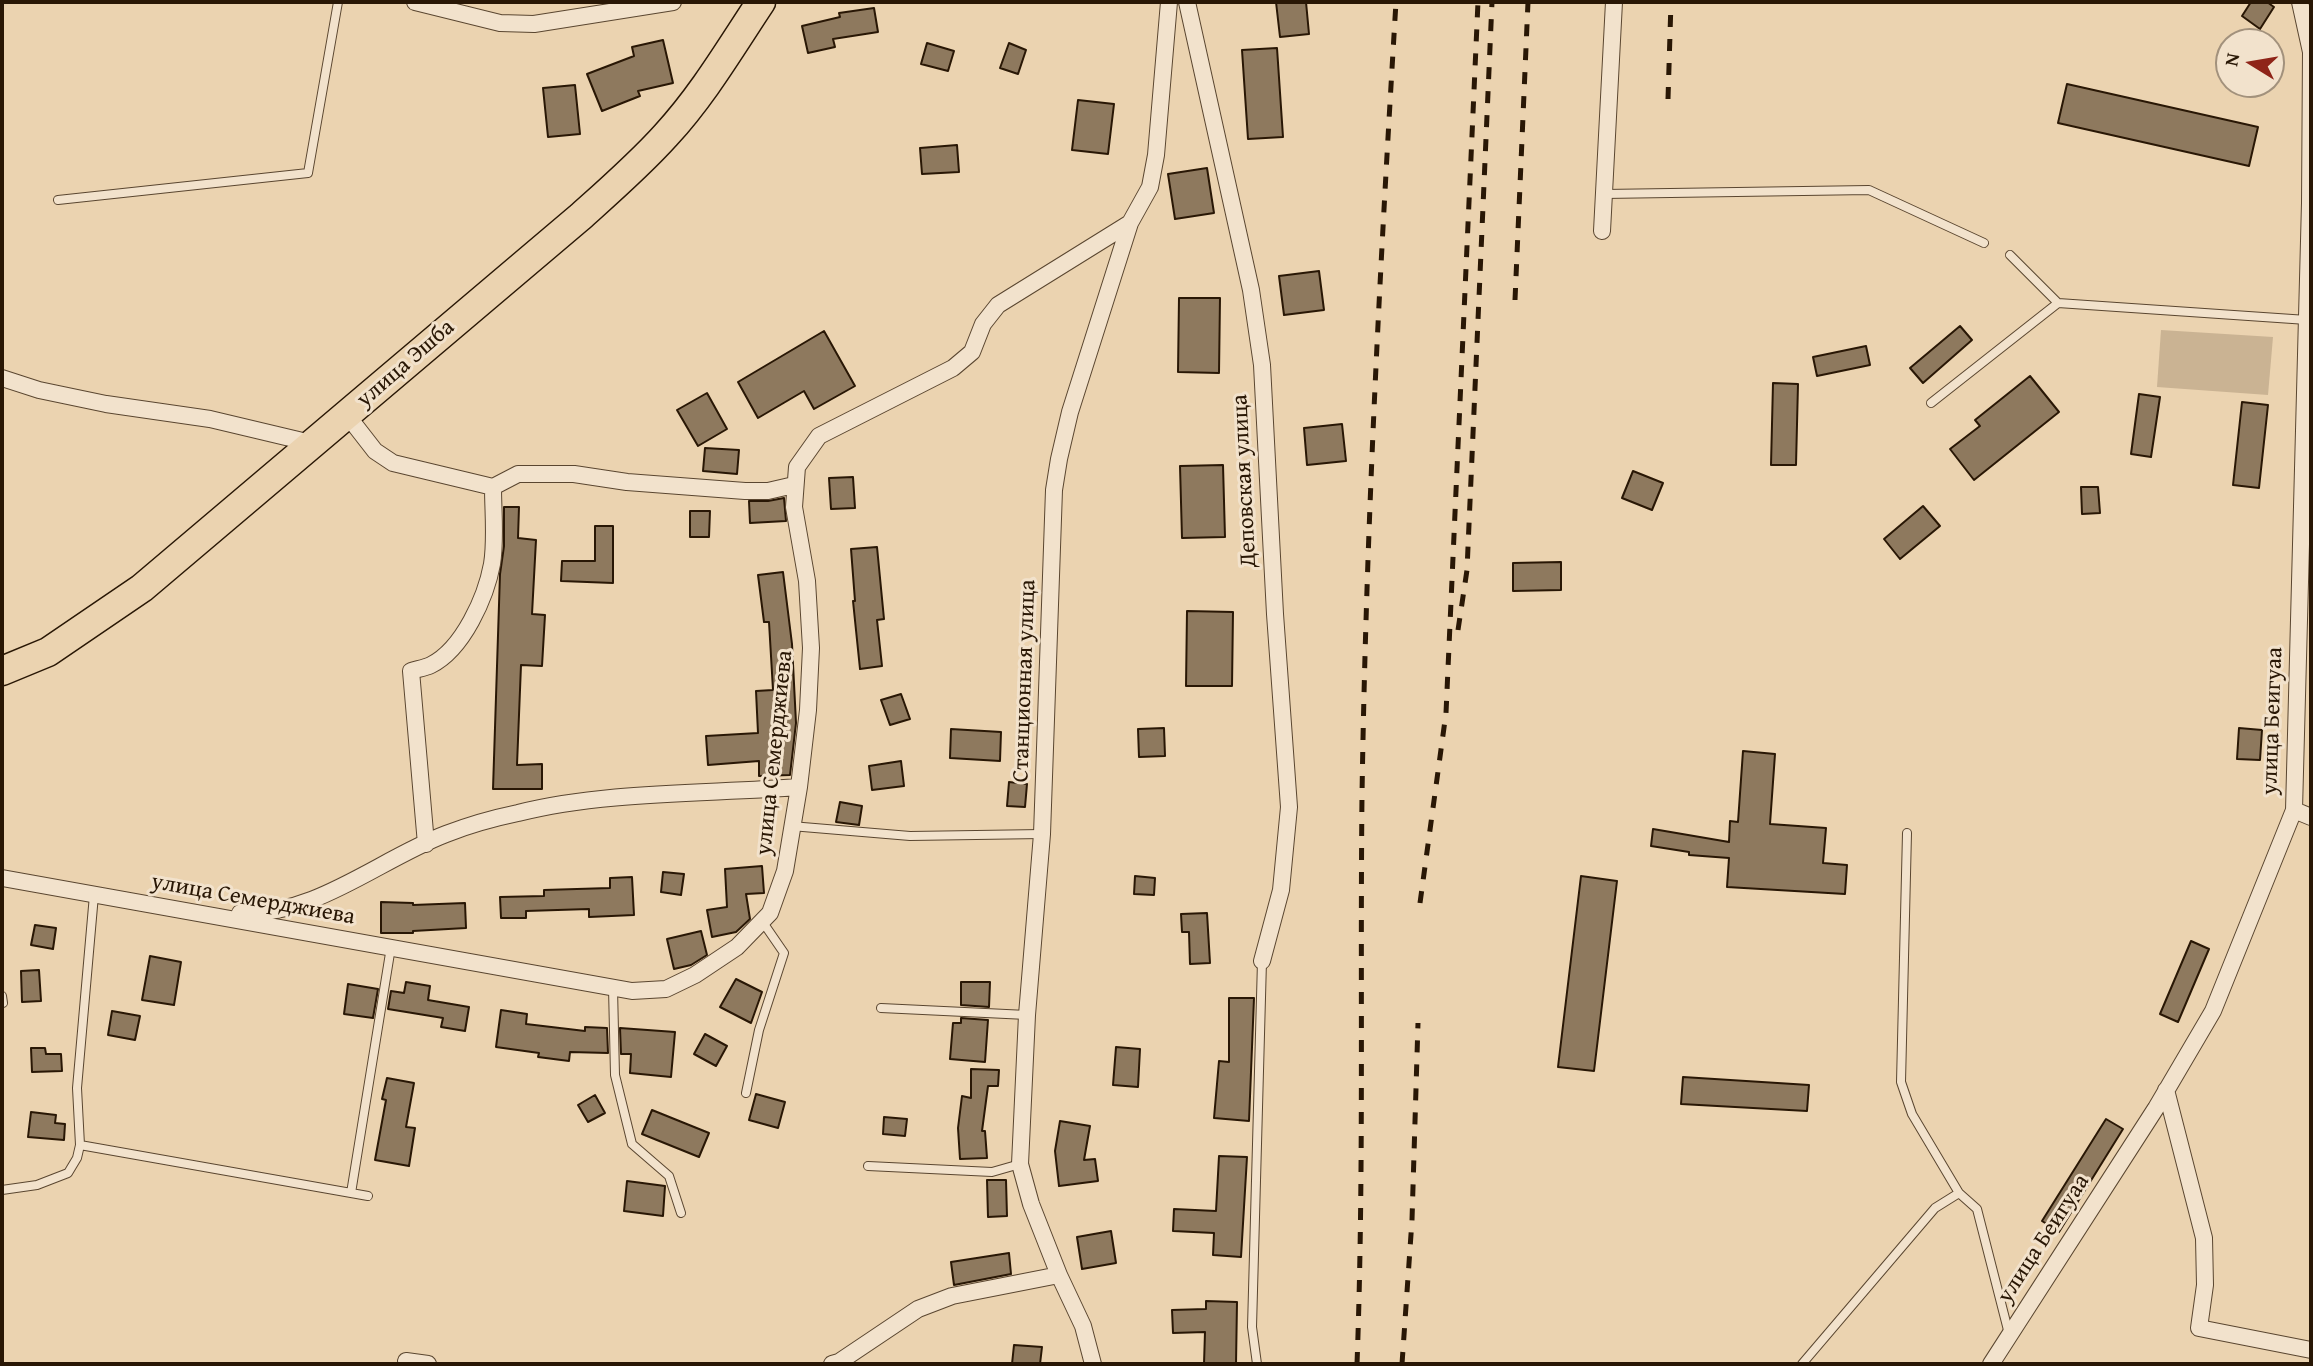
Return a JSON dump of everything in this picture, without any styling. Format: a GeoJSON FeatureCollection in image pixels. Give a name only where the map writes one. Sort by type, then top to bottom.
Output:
{"type":"FeatureCollection","features":[{"type":"Feature","properties":{"kind":"highway","name":"улица Эшба"},"geometry":{"type":"LineString","coordinates":[[2,671],[48,652],[142,588],[626,176],[667,134],[698,95],[761,2]]}},
{"type":"Feature","properties":{"kind":"street"},"geometry":{"type":"LineString","coordinates":[[415,2],[500,23],[534,24],[673,2]]}},
{"type":"Feature","properties":{"kind":"street","name":"Станционная улица"},"geometry":{"type":"LineString","coordinates":[[1093,1364],[1083,1326],[1031,1204],[1020,1164],[1027,1015],[1042,834],[1055,480],[1070,412],[1130,223],[1150,187],[1156,155],[1169,2]]}},
{"type":"Feature","properties":{"kind":"street","name":"Деповская улица"},"geometry":{"type":"LineString","coordinates":[[1187,2],[1251,290],[1262,365],[1275,614],[1289,807],[1281,890],[1262,961]]}},
{"type":"Feature","properties":{"kind":"street"},"geometry":{"type":"LineString","coordinates":[[1602,232],[1614,2]]}},
{"type":"Feature","properties":{"kind":"street","name":"улица Беигуаа"},"geometry":{"type":"LineString","coordinates":[[1991,1364],[2166,1090],[2213,1011],[2294,810],[2303,778],[2311,52],[2300,2]]}},
{"type":"Feature","properties":{"kind":"street","name":"улица Семерджиева"},"geometry":{"type":"LineString","coordinates":[[2,877],[632,991],[666,989],[695,975],[737,947],[770,913],[785,871],[799,787],[808,710],[811,649],[807,581],[794,507],[797,467],[819,436],[953,368],[972,352],[983,324],[998,304],[1130,223]]}},
{"type":"Feature","properties":{"kind":"street"},"geometry":{"type":"LineString","coordinates":[[2,378],[39,390],[106,404],[210,419],[310,443]]}},
{"type":"Feature","properties":{"kind":"street"},"geometry":{"type":"LineString","coordinates":[[347,415],[375,451],[393,463],[494,488],[518,474],[574,474],[627,482],[745,491],[768,491],[794,485]]}},
{"type":"Feature","properties":{"kind":"street"},"geometry":{"type":"LineString","coordinates":[[426,844],[411,671],[432,664],[450,651],[466,629],[486,592],[492,561],[494,488]]}},
{"type":"Feature","properties":{"kind":"street"},"geometry":{"type":"LineString","coordinates":[[192,912],[252,914],[285,909],[320,896],[446,834],[519,812],[581,802],[799,787]]}},
{"type":"Feature","properties":{"kind":"street"},"geometry":{"type":"LineString","coordinates":[[2294,810],[2311,817]]}},
{"type":"Feature","properties":{"kind":"street"},"geometry":{"type":"LineString","coordinates":[[2166,1090],[2204,1238],[2205,1285],[2199,1328],[2311,1350]]}},
{"type":"Feature","properties":{"kind":"street"},"geometry":{"type":"LineString","coordinates":[[832,1364],[918,1309],[952,1296],[1059,1275]]}},
{"type":"Feature","properties":{"kind":"street"},"geometry":{"type":"LineString","coordinates":[[405,1361],[428,1364]]}},
{"type":"Feature","properties":{"kind":"lane"},"geometry":{"type":"LineString","coordinates":[[58,200],[308,173],[338,2]]}},
{"type":"Feature","properties":{"kind":"lane"},"geometry":{"type":"LineString","coordinates":[[1604,194],[1869,190],[1984,243]]}},
{"type":"Feature","properties":{"kind":"lane"},"geometry":{"type":"LineString","coordinates":[[2010,255],[2058,303],[2307,320]]}},
{"type":"Feature","properties":{"kind":"lane"},"geometry":{"type":"LineString","coordinates":[[1931,403],[2058,303]]}},
{"type":"Feature","properties":{"kind":"lane"},"geometry":{"type":"LineString","coordinates":[[791,826],[910,835],[1042,834]]}},
{"type":"Feature","properties":{"kind":"lane"},"geometry":{"type":"LineString","coordinates":[[1907,833],[1901,1082],[1912,1114],[1959,1194],[1977,1209],[2009,1336]]}},
{"type":"Feature","properties":{"kind":"lane"},"geometry":{"type":"LineString","coordinates":[[2,1190],[37,1185],[68,1173],[77,1158],[80,1145],[77,1088],[94,895]]}},
{"type":"Feature","properties":{"kind":"lane"},"geometry":{"type":"LineString","coordinates":[[746,1093],[759,1030],[784,953],[762,920]]}},
{"type":"Feature","properties":{"kind":"lane"},"geometry":{"type":"LineString","coordinates":[[351,1193],[391,947]]}},
{"type":"Feature","properties":{"kind":"lane"},"geometry":{"type":"LineString","coordinates":[[1257,1364],[1252,1327],[1262,961]]}},
{"type":"Feature","properties":{"kind":"lane"},"geometry":{"type":"LineString","coordinates":[[613,988],[615,1075],[632,1144],[669,1176],[681,1213]]}},
{"type":"Feature","properties":{"kind":"lane"},"geometry":{"type":"LineString","coordinates":[[881,1007],[1027,1015]]}},
{"type":"Feature","properties":{"kind":"lane"},"geometry":{"type":"LineString","coordinates":[[80,1145],[368,1196]]}},
{"type":"Feature","properties":{"kind":"lane"},"geometry":{"type":"LineString","coordinates":[[868,1166],[992,1172],[1020,1164]]}},
{"type":"Feature","properties":{"kind":"lane"},"geometry":{"type":"LineString","coordinates":[[1802,1364],[1935,1208],[1959,1194]]}},
{"type":"Feature","properties":{"kind":"shaded area"},"geometry":{"type":"Polygon","coordinates":[[[2161,330],[2273,337],[2268,395],[2157,387],[2161,330]]]}},
{"type":"Feature","properties":{"kind":"building"},"geometry":{"type":"Polygon","coordinates":[[[1276,2],[1306,2],[1309,34],[1280,37],[1276,2]]]}},
{"type":"Feature","properties":{"kind":"building"},"geometry":{"type":"Polygon","coordinates":[[[2251,2],[2267,2],[2274,7],[2261,28],[2242,16],[2251,2]]]}},
{"type":"Feature","properties":{"kind":"building"},"geometry":{"type":"Polygon","coordinates":[[[874,8],[878,32],[833,39],[835,47],[808,53],[802,26],[840,17],[839,13],[874,8]]]}},
{"type":"Feature","properties":{"kind":"building"},"geometry":{"type":"Polygon","coordinates":[[[663,40],[673,83],[638,91],[640,96],[602,111],[587,74],[634,56],[632,47],[663,40]]]}},
{"type":"Feature","properties":{"kind":"building"},"geometry":{"type":"Polygon","coordinates":[[[927,43],[954,51],[948,71],[921,64],[927,43]]]}},
{"type":"Feature","properties":{"kind":"building"},"geometry":{"type":"Polygon","coordinates":[[[1009,43],[1026,50],[1018,74],[1000,68],[1009,43]]]}},
{"type":"Feature","properties":{"kind":"building"},"geometry":{"type":"Polygon","coordinates":[[[1277,48],[1283,137],[1248,139],[1242,50],[1277,48]]]}},
{"type":"Feature","properties":{"kind":"building"},"geometry":{"type":"Polygon","coordinates":[[[2067,84],[2258,127],[2249,166],[2058,123],[2067,84]]]}},
{"type":"Feature","properties":{"kind":"building"},"geometry":{"type":"Polygon","coordinates":[[[575,85],[580,134],[548,137],[543,88],[575,85]]]}},
{"type":"Feature","properties":{"kind":"building"},"geometry":{"type":"Polygon","coordinates":[[[1078,100],[1114,104],[1108,154],[1072,150],[1078,100]]]}},
{"type":"Feature","properties":{"kind":"building"},"geometry":{"type":"Polygon","coordinates":[[[957,145],[959,172],[922,174],[920,148],[957,145]]]}},
{"type":"Feature","properties":{"kind":"building"},"geometry":{"type":"Polygon","coordinates":[[[1207,168],[1214,213],[1175,219],[1168,174],[1207,168]]]}},
{"type":"Feature","properties":{"kind":"building"},"geometry":{"type":"Polygon","coordinates":[[[1319,271],[1324,310],[1284,315],[1279,276],[1319,271]]]}},
{"type":"Feature","properties":{"kind":"building"},"geometry":{"type":"Polygon","coordinates":[[[1179,298],[1220,298],[1219,373],[1178,372],[1179,298]]]}},
{"type":"Feature","properties":{"kind":"building"},"geometry":{"type":"Polygon","coordinates":[[[1960,326],[1972,340],[1923,383],[1910,368],[1960,326]]]}},
{"type":"Feature","properties":{"kind":"building"},"geometry":{"type":"Polygon","coordinates":[[[824,331],[855,386],[814,409],[804,391],[758,418],[738,382],[824,331]]]}},
{"type":"Feature","properties":{"kind":"building"},"geometry":{"type":"Polygon","coordinates":[[[1866,346],[1870,365],[1817,376],[1813,357],[1866,346]]]}},
{"type":"Feature","properties":{"kind":"building"},"geometry":{"type":"Polygon","coordinates":[[[2030,376],[2059,412],[1974,480],[1950,449],[1980,426],[1975,420],[2030,376]]]}},
{"type":"Feature","properties":{"kind":"building"},"geometry":{"type":"Polygon","coordinates":[[[1773,383],[1798,384],[1796,465],[1771,465],[1773,383]]]}},
{"type":"Feature","properties":{"kind":"building"},"geometry":{"type":"Polygon","coordinates":[[[707,393],[727,429],[698,446],[677,410],[707,393]]]}},
{"type":"Feature","properties":{"kind":"building"},"geometry":{"type":"Polygon","coordinates":[[[2139,394],[2160,397],[2151,457],[2131,454],[2139,394]]]}},
{"type":"Feature","properties":{"kind":"building"},"geometry":{"type":"Polygon","coordinates":[[[2242,402],[2268,405],[2259,488],[2233,485],[2242,402]]]}},
{"type":"Feature","properties":{"kind":"building"},"geometry":{"type":"Polygon","coordinates":[[[1342,424],[1346,461],[1307,465],[1304,428],[1342,424]]]}},
{"type":"Feature","properties":{"kind":"building"},"geometry":{"type":"Polygon","coordinates":[[[705,448],[739,450],[737,474],[703,471],[705,448]]]}},
{"type":"Feature","properties":{"kind":"building"},"geometry":{"type":"Polygon","coordinates":[[[1223,465],[1225,537],[1182,538],[1180,466],[1223,465]]]}},
{"type":"Feature","properties":{"kind":"building"},"geometry":{"type":"Polygon","coordinates":[[[1633,471],[1663,483],[1652,510],[1622,498],[1633,471]]]}},
{"type":"Feature","properties":{"kind":"building"},"geometry":{"type":"Polygon","coordinates":[[[853,477],[855,508],[831,509],[829,478],[853,477]]]}},
{"type":"Feature","properties":{"kind":"building"},"geometry":{"type":"Polygon","coordinates":[[[2081,487],[2098,487],[2100,513],[2082,514],[2081,487]]]}},
{"type":"Feature","properties":{"kind":"building"},"geometry":{"type":"Polygon","coordinates":[[[784,498],[786,521],[750,523],[749,501],[784,498]]]}},
{"type":"Feature","properties":{"kind":"building"},"geometry":{"type":"Polygon","coordinates":[[[1923,506],[1940,526],[1900,559],[1884,539],[1923,506]]]}},
{"type":"Feature","properties":{"kind":"building"},"geometry":{"type":"Polygon","coordinates":[[[504,507],[519,507],[518,538],[536,540],[532,614],[545,615],[542,666],[521,665],[517,765],[542,764],[542,789],[493,789],[504,507]]]}},
{"type":"Feature","properties":{"kind":"building"},"geometry":{"type":"Polygon","coordinates":[[[690,511],[710,511],[709,537],[690,537],[690,511]]]}},
{"type":"Feature","properties":{"kind":"building"},"geometry":{"type":"Polygon","coordinates":[[[595,526],[613,526],[613,583],[561,581],[562,561],[595,561],[595,526]]]}},
{"type":"Feature","properties":{"kind":"building"},"geometry":{"type":"Polygon","coordinates":[[[877,547],[884,619],[877,620],[882,666],[860,669],[851,549],[877,547]]]}},
{"type":"Feature","properties":{"kind":"building"},"geometry":{"type":"Polygon","coordinates":[[[1561,562],[1561,590],[1513,591],[1513,563],[1561,562]]]}},
{"type":"Feature","properties":{"kind":"building"},"geometry":{"type":"Polygon","coordinates":[[[783,572],[792,644],[796,723],[790,775],[759,776],[759,761],[708,765],[706,736],[758,733],[756,691],[773,690],[769,622],[764,622],[758,575],[783,572]]]}},
{"type":"Feature","properties":{"kind":"building"},"geometry":{"type":"Polygon","coordinates":[[[1187,611],[1233,612],[1232,686],[1186,686],[1187,611]]]}},
{"type":"Feature","properties":{"kind":"building"},"geometry":{"type":"Polygon","coordinates":[[[901,694],[910,719],[890,725],[881,700],[901,694]]]}},
{"type":"Feature","properties":{"kind":"building"},"geometry":{"type":"Polygon","coordinates":[[[1164,728],[1165,756],[1139,757],[1138,729],[1164,728]]]}},
{"type":"Feature","properties":{"kind":"building"},"geometry":{"type":"Polygon","coordinates":[[[2239,728],[2262,730],[2260,760],[2237,759],[2239,728]]]}},
{"type":"Feature","properties":{"kind":"building"},"geometry":{"type":"Polygon","coordinates":[[[951,729],[1001,732],[1000,761],[950,758],[951,729]]]}},
{"type":"Feature","properties":{"kind":"building"},"geometry":{"type":"Polygon","coordinates":[[[1743,751],[1775,754],[1770,824],[1826,828],[1823,863],[1847,865],[1845,894],[1727,887],[1729,858],[1689,855],[1689,852],[1651,846],[1653,829],[1729,842],[1730,821],[1738,822],[1743,751]]]}},
{"type":"Feature","properties":{"kind":"building"},"geometry":{"type":"Polygon","coordinates":[[[901,761],[904,786],[872,790],[869,766],[901,761]]]}},
{"type":"Feature","properties":{"kind":"building"},"geometry":{"type":"Polygon","coordinates":[[[1009,782],[1027,784],[1025,807],[1007,806],[1009,782]]]}},
{"type":"Feature","properties":{"kind":"building"},"geometry":{"type":"Polygon","coordinates":[[[840,802],[862,806],[859,825],[836,822],[840,802]]]}},
{"type":"Feature","properties":{"kind":"building"},"geometry":{"type":"Polygon","coordinates":[[[762,866],[764,893],[746,894],[750,919],[736,932],[712,937],[707,910],[727,907],[725,869],[762,866]]]}},
{"type":"Feature","properties":{"kind":"building"},"geometry":{"type":"Polygon","coordinates":[[[663,872],[684,874],[681,895],[661,892],[663,872]]]}},
{"type":"Feature","properties":{"kind":"building"},"geometry":{"type":"Polygon","coordinates":[[[1135,876],[1155,878],[1154,895],[1134,894],[1135,876]]]}},
{"type":"Feature","properties":{"kind":"building"},"geometry":{"type":"Polygon","coordinates":[[[1581,876],[1617,881],[1594,1071],[1558,1067],[1581,876]]]}},
{"type":"Feature","properties":{"kind":"building"},"geometry":{"type":"Polygon","coordinates":[[[632,877],[634,915],[589,917],[589,909],[526,911],[526,918],[501,918],[500,897],[544,896],[544,890],[610,888],[610,878],[632,877]]]}},
{"type":"Feature","properties":{"kind":"building"},"geometry":{"type":"Polygon","coordinates":[[[381,902],[413,905],[465,903],[466,928],[381,933],[381,902]]]}},
{"type":"Feature","properties":{"kind":"building"},"geometry":{"type":"Polygon","coordinates":[[[1207,913],[1210,963],[1190,964],[1189,932],[1182,932],[1181,914],[1207,913]]]}},
{"type":"Feature","properties":{"kind":"building"},"geometry":{"type":"Polygon","coordinates":[[[35,925],[56,928],[53,949],[31,945],[35,925]]]}},
{"type":"Feature","properties":{"kind":"building"},"geometry":{"type":"Polygon","coordinates":[[[701,931],[707,955],[691,965],[674,969],[667,939],[701,931]]]}},
{"type":"Feature","properties":{"kind":"building"},"geometry":{"type":"Polygon","coordinates":[[[2191,941],[2209,949],[2178,1022],[2160,1014],[2191,941]]]}},
{"type":"Feature","properties":{"kind":"building"},"geometry":{"type":"Polygon","coordinates":[[[150,956],[181,962],[174,1005],[142,1000],[150,956]]]}},
{"type":"Feature","properties":{"kind":"building"},"geometry":{"type":"Polygon","coordinates":[[[39,970],[41,1001],[22,1002],[21,971],[39,970]]]}},
{"type":"Feature","properties":{"kind":"building"},"geometry":{"type":"Polygon","coordinates":[[[736,979],[762,992],[751,1023],[720,1007],[736,979]]]}},
{"type":"Feature","properties":{"kind":"building"},"geometry":{"type":"Polygon","coordinates":[[[406,982],[430,986],[428,1000],[469,1007],[465,1031],[441,1027],[443,1018],[388,1009],[391,991],[404,993],[406,982]]]}},
{"type":"Feature","properties":{"kind":"building"},"geometry":{"type":"Polygon","coordinates":[[[961,982],[990,982],[989,1007],[961,1005],[961,982]]]}},
{"type":"Feature","properties":{"kind":"building"},"geometry":{"type":"Polygon","coordinates":[[[348,984],[378,989],[373,1018],[344,1014],[348,984]]]}},
{"type":"Feature","properties":{"kind":"building"},"geometry":{"type":"Polygon","coordinates":[[[1229,998],[1254,998],[1249,1121],[1214,1118],[1219,1061],[1229,1062],[1229,998]]]}},
{"type":"Feature","properties":{"kind":"building"},"geometry":{"type":"Polygon","coordinates":[[[501,1010],[527,1014],[526,1024],[585,1031],[585,1027],[607,1028],[608,1053],[570,1052],[569,1061],[538,1057],[539,1053],[496,1047],[501,1010]]]}},
{"type":"Feature","properties":{"kind":"building"},"geometry":{"type":"Polygon","coordinates":[[[112,1011],[140,1016],[135,1040],[108,1035],[112,1011]]]}},
{"type":"Feature","properties":{"kind":"building"},"geometry":{"type":"Polygon","coordinates":[[[961,1018],[988,1020],[985,1062],[950,1059],[953,1023],[961,1023],[961,1018]]]}},
{"type":"Feature","properties":{"kind":"building"},"geometry":{"type":"Polygon","coordinates":[[[620,1028],[675,1032],[671,1077],[630,1073],[631,1054],[621,1054],[620,1028]]]}},
{"type":"Feature","properties":{"kind":"building"},"geometry":{"type":"Polygon","coordinates":[[[705,1034],[727,1046],[716,1066],[694,1054],[705,1034]]]}},
{"type":"Feature","properties":{"kind":"building"},"geometry":{"type":"Polygon","coordinates":[[[1116,1047],[1140,1049],[1138,1087],[1113,1085],[1116,1047]]]}},
{"type":"Feature","properties":{"kind":"building"},"geometry":{"type":"Polygon","coordinates":[[[31,1048],[45,1048],[46,1054],[61,1054],[62,1071],[32,1072],[31,1048]]]}},
{"type":"Feature","properties":{"kind":"building"},"geometry":{"type":"Polygon","coordinates":[[[971,1069],[999,1070],[998,1086],[988,1086],[982,1131],[985,1131],[987,1158],[960,1159],[958,1128],[962,1096],[971,1098],[971,1069]]]}},
{"type":"Feature","properties":{"kind":"building"},"geometry":{"type":"Polygon","coordinates":[[[1683,1077],[1809,1085],[1807,1111],[1681,1104],[1683,1077]]]}},
{"type":"Feature","properties":{"kind":"building"},"geometry":{"type":"Polygon","coordinates":[[[387,1078],[414,1083],[406,1127],[415,1128],[409,1166],[375,1160],[386,1100],[382,1099],[387,1078]]]}},
{"type":"Feature","properties":{"kind":"building"},"geometry":{"type":"Polygon","coordinates":[[[756,1094],[785,1102],[778,1128],[749,1120],[756,1094]]]}},
{"type":"Feature","properties":{"kind":"building"},"geometry":{"type":"Polygon","coordinates":[[[595,1095],[605,1113],[588,1122],[578,1105],[595,1095]]]}},
{"type":"Feature","properties":{"kind":"building"},"geometry":{"type":"Polygon","coordinates":[[[652,1110],[709,1133],[699,1157],[642,1134],[652,1110]]]}},
{"type":"Feature","properties":{"kind":"building"},"geometry":{"type":"Polygon","coordinates":[[[31,1112],[56,1115],[55,1123],[65,1124],[64,1140],[28,1137],[31,1112]]]}},
{"type":"Feature","properties":{"kind":"building"},"geometry":{"type":"Polygon","coordinates":[[[884,1117],[907,1119],[905,1136],[883,1134],[884,1117]]]}},
{"type":"Feature","properties":{"kind":"building"},"geometry":{"type":"Polygon","coordinates":[[[2106,1119],[2123,1129],[2059,1232],[2042,1221],[2106,1119]]]}},
{"type":"Feature","properties":{"kind":"building"},"geometry":{"type":"Polygon","coordinates":[[[1060,1121],[1090,1126],[1084,1160],[1095,1159],[1098,1181],[1059,1186],[1055,1151],[1060,1121]]]}},
{"type":"Feature","properties":{"kind":"building"},"geometry":{"type":"Polygon","coordinates":[[[1219,1156],[1247,1157],[1241,1257],[1213,1255],[1214,1233],[1173,1231],[1174,1209],[1216,1211],[1219,1156]]]}},
{"type":"Feature","properties":{"kind":"building"},"geometry":{"type":"Polygon","coordinates":[[[987,1180],[1006,1180],[1007,1216],[988,1217],[987,1180]]]}},
{"type":"Feature","properties":{"kind":"building"},"geometry":{"type":"Polygon","coordinates":[[[627,1181],[665,1186],[663,1216],[624,1211],[627,1181]]]}},
{"type":"Feature","properties":{"kind":"building"},"geometry":{"type":"Polygon","coordinates":[[[1111,1231],[1116,1263],[1082,1269],[1077,1237],[1111,1231]]]}},
{"type":"Feature","properties":{"kind":"building"},"geometry":{"type":"Polygon","coordinates":[[[1009,1253],[1011,1274],[954,1285],[951,1262],[1009,1253]]]}},
{"type":"Feature","properties":{"kind":"building"},"geometry":{"type":"Polygon","coordinates":[[[1206,1301],[1237,1302],[1236,1364],[1204,1364],[1205,1332],[1173,1333],[1172,1310],[1206,1309],[1206,1301]]]}},
{"type":"Feature","properties":{"kind":"building"},"geometry":{"type":"Polygon","coordinates":[[[1014,1345],[1042,1347],[1040,1364],[1012,1364],[1014,1345]]]}},
{"type":"Feature","properties":{"kind":"railway"},"geometry":{"type":"LineString","coordinates":[[1357,1364],[1361,1151],[1362,796],[1367,597],[1379,299],[1396,2]]}},
{"type":"Feature","properties":{"kind":"railway"},"geometry":{"type":"LineString","coordinates":[[1420,903],[1446,713],[1478,2]]}},
{"type":"Feature","properties":{"kind":"railway"},"geometry":{"type":"LineString","coordinates":[[1458,630],[1467,570],[1492,2]]}},
{"type":"Feature","properties":{"kind":"railway"},"geometry":{"type":"LineString","coordinates":[[1515,300],[1528,2]]}},
{"type":"Feature","properties":{"kind":"railway"},"geometry":{"type":"LineString","coordinates":[[1668,99],[1671,2]]}},
{"type":"Feature","properties":{"kind":"railway"},"geometry":{"type":"LineString","coordinates":[[1402,1364],[1412,1220],[1418,1023]]}}]}
